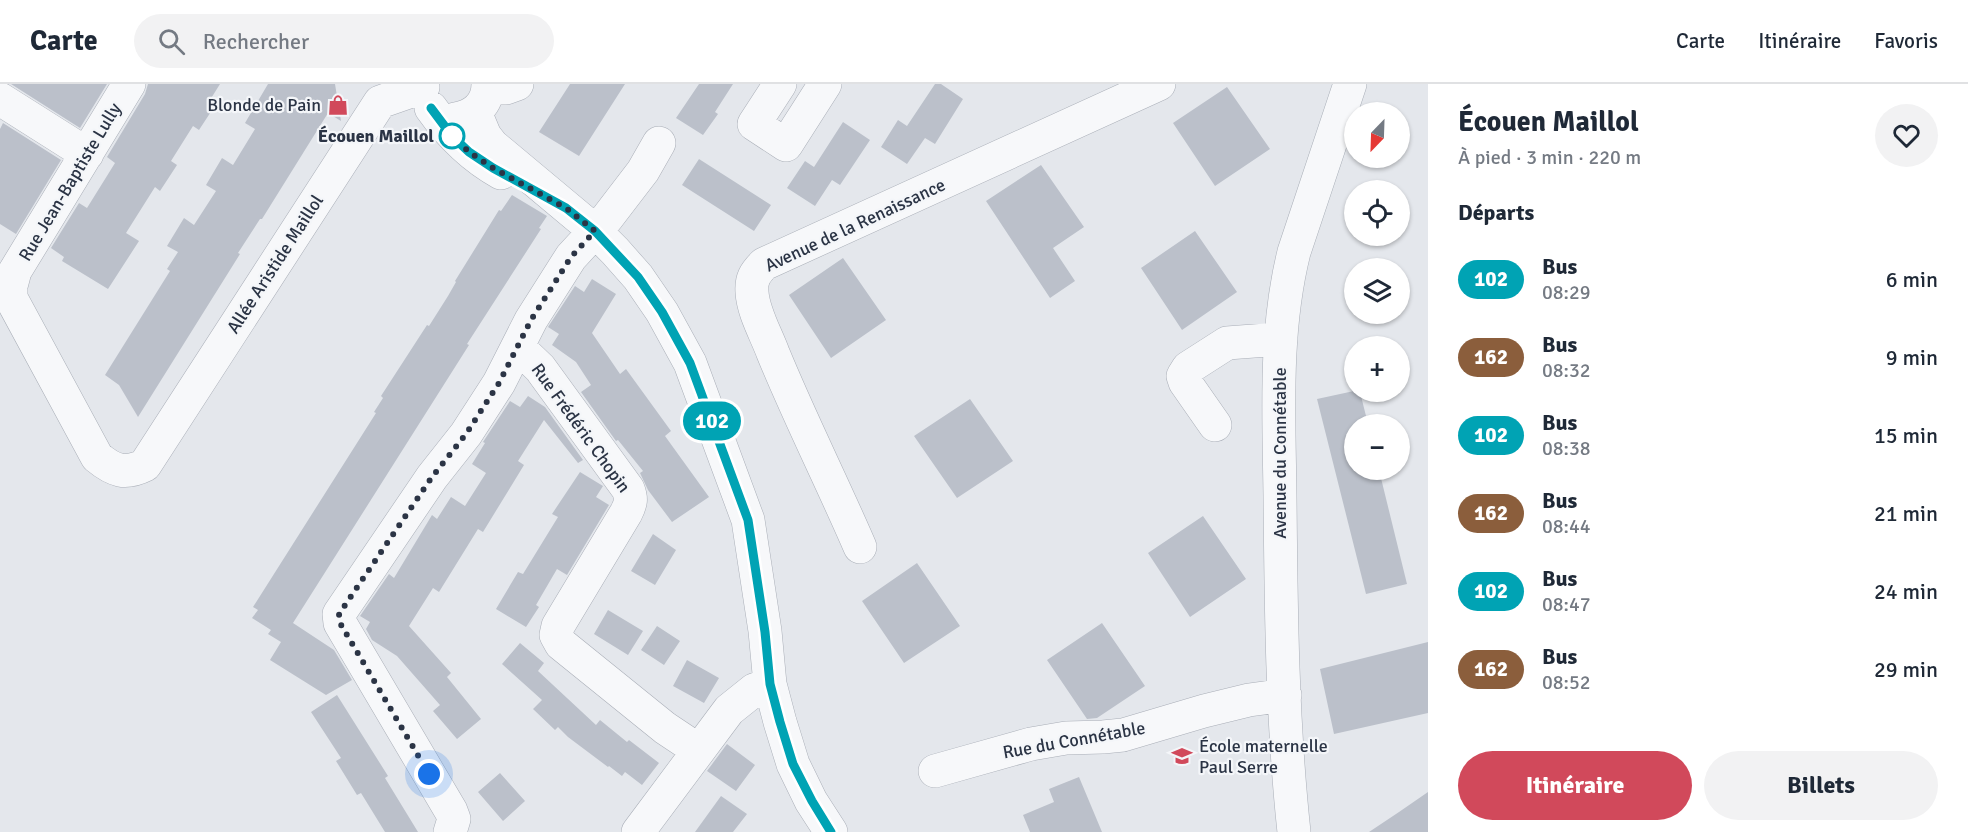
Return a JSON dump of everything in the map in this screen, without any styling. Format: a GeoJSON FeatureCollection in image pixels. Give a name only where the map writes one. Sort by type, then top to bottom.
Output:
{"type":"FeatureCollection","features":[{"type":"Feature","properties":{"kind":"street","name":"Rue Jean-Baptiste Lully"},"geometry":{"type":"LineString","coordinates":[[129,84],[15,271],[11,298],[97,457],[106,465],[119,470],[132,471],[145,465]]}},
{"type":"Feature","properties":{"kind":"street"},"geometry":{"type":"LineString","coordinates":[[780,84],[754,124],[786,145],[825,84]]}},
{"type":"Feature","properties":{"kind":"street","name":"Avenue de la Renaissance"},"geometry":{"type":"LineString","coordinates":[[860,547],[784,381],[759,316],[752,294],[752,279],[755,272],[764,264],[1159,84]]}},
{"type":"Feature","properties":{"kind":"street","name":"Avenue du Connétable"},"geometry":{"type":"LineString","coordinates":[[1294,832],[1289,786],[1281,578],[1278,394],[1281,339],[1287,281],[1294,252],[1350,84]]}},
{"type":"Feature","properties":{"kind":"street"},"geometry":{"type":"LineString","coordinates":[[426,93],[446,117],[456,118],[465,117],[492,92]]}},
{"type":"Feature","properties":{"kind":"street"},"geometry":{"type":"LineString","coordinates":[[492,92],[484,136],[595,231],[638,277],[662,312],[690,363],[748,520],[765,632],[770,684],[793,764],[831,832]]}},
{"type":"Feature","properties":{"kind":"street"},"geometry":{"type":"LineString","coordinates":[[426,93],[452,136],[469,152],[493,168],[566,208]]}},
{"type":"Feature","properties":{"kind":"street","name":"Allée Aristide Maillol"},"geometry":{"type":"LineString","coordinates":[[145,465],[380,102],[426,93]]}},
{"type":"Feature","properties":{"kind":"street"},"geometry":{"type":"LineString","coordinates":[[0,99],[87,154]]}},
{"type":"Feature","properties":{"kind":"street"},"geometry":{"type":"LineString","coordinates":[[450,832],[454,819],[451,811],[340,623],[339,614],[432,477],[466,434],[499,383],[531,320],[571,257],[628,191],[659,143]]}},
{"type":"Feature","properties":{"kind":"street"},"geometry":{"type":"LineString","coordinates":[[1215,425],[1185,382],[1183,376],[1188,368],[1227,343],[1281,339]]}},
{"type":"Feature","properties":{"kind":"street","name":"Rue Frédéric Chopin"},"geometry":{"type":"LineString","coordinates":[[518,347],[540,368],[631,496],[626,513],[558,626],[556,635],[569,651],[665,728],[698,750]]}},
{"type":"Feature","properties":{"kind":"street"},"geometry":{"type":"LineString","coordinates":[[638,832],[729,710],[754,690],[770,684]]}},
{"type":"Feature","properties":{"kind":"street","name":"Rue du Connétable"},"geometry":{"type":"LineString","coordinates":[[935,771],[1031,744],[1066,738],[1123,735],[1204,711],[1249,700],[1285,695]]}},
{"type":"Feature","properties":{"kind":"building"},"geometry":{"type":"Polygon","coordinates":[[[11,84],[107,84],[80,128],[11,84]]]}},
{"type":"Feature","properties":{"kind":"building"},"geometry":{"type":"Polygon","coordinates":[[[148,84],[220,84],[210,100],[216,104],[199,130],[193,126],[171,161],[177,165],[160,191],[155,187],[126,233],[139,241],[108,289],[62,261],[64,257],[51,248],[79,203],[87,208],[115,163],[107,157],[145,94],[148,84]]]}},
{"type":"Feature","properties":{"kind":"building"},"geometry":{"type":"Polygon","coordinates":[[[268,84],[335,84],[341,121],[328,113],[262,219],[238,253],[240,254],[138,417],[119,385],[105,375],[170,271],[167,269],[178,252],[167,246],[184,218],[194,225],[216,191],[206,185],[222,158],[233,165],[255,129],[245,123],[268,84]]]}},
{"type":"Feature","properties":{"kind":"building"},"geometry":{"type":"Polygon","coordinates":[[[570,84],[625,84],[579,156],[539,132],[570,84]]]}},
{"type":"Feature","properties":{"kind":"building"},"geometry":{"type":"Polygon","coordinates":[[[699,84],[733,84],[715,112],[718,114],[703,135],[676,118],[699,84]]]}},
{"type":"Feature","properties":{"kind":"building"},"geometry":{"type":"Polygon","coordinates":[[[935,84],[941,84],[963,99],[935,144],[925,138],[907,164],[881,147],[898,120],[907,126],[935,84]]]}},
{"type":"Feature","properties":{"kind":"building"},"geometry":{"type":"Polygon","coordinates":[[[1227,87],[1270,149],[1215,186],[1173,123],[1227,87]]]}},
{"type":"Feature","properties":{"kind":"building"},"geometry":{"type":"Polygon","coordinates":[[[843,122],[870,140],[840,185],[832,180],[815,206],[787,188],[805,161],[814,167],[843,122]]]}},
{"type":"Feature","properties":{"kind":"building"},"geometry":{"type":"Polygon","coordinates":[[[3,123],[61,160],[16,234],[0,224],[0,129],[3,123]]]}},
{"type":"Feature","properties":{"kind":"building"},"geometry":{"type":"Polygon","coordinates":[[[699,159],[771,205],[754,231],[682,185],[699,159]]]}},
{"type":"Feature","properties":{"kind":"building"},"geometry":{"type":"Polygon","coordinates":[[[1041,165],[1084,227],[1053,248],[1075,281],[1050,298],[986,201],[1041,165]]]}},
{"type":"Feature","properties":{"kind":"building"},"geometry":{"type":"Polygon","coordinates":[[[512,195],[547,216],[539,228],[541,229],[293,623],[334,650],[352,680],[326,695],[270,660],[281,642],[268,634],[271,630],[252,618],[258,610],[253,607],[376,413],[374,412],[383,398],[381,396],[427,325],[429,326],[499,210],[501,211],[512,195]]]}},
{"type":"Feature","properties":{"kind":"building"},"geometry":{"type":"Polygon","coordinates":[[[1195,231],[1237,292],[1182,330],[1141,268],[1195,231]]]}},
{"type":"Feature","properties":{"kind":"building"},"geometry":{"type":"Polygon","coordinates":[[[843,258],[886,320],[831,358],[789,295],[843,258]]]}},
{"type":"Feature","properties":{"kind":"building"},"geometry":{"type":"Polygon","coordinates":[[[592,279],[616,294],[592,333],[620,374],[626,369],[671,431],[665,436],[709,497],[672,522],[648,490],[640,473],[643,471],[618,440],[616,441],[581,392],[591,385],[576,362],[552,345],[559,334],[548,327],[575,286],[584,292],[592,279]]]}},
{"type":"Feature","properties":{"kind":"building"},"geometry":{"type":"Polygon","coordinates":[[[1344,393],[1344,402],[1362,402],[1366,414],[1344,414],[1344,480],[1381,480],[1407,584],[1366,594],[1317,399],[1344,393]]]}},
{"type":"Feature","properties":{"kind":"building"},"geometry":{"type":"Polygon","coordinates":[[[528,396],[545,407],[583,460],[578,463],[544,420],[518,461],[524,465],[483,532],[478,529],[439,592],[433,588],[409,626],[451,673],[447,677],[481,719],[457,739],[433,711],[440,705],[397,656],[372,640],[366,629],[370,622],[360,616],[389,574],[394,578],[432,515],[437,519],[451,497],[465,506],[486,473],[472,464],[485,443],[483,442],[510,401],[520,407],[528,396]]]}},
{"type":"Feature","properties":{"kind":"building"},"geometry":{"type":"Polygon","coordinates":[[[970,399],[1013,461],[957,498],[914,436],[970,399]]]}},
{"type":"Feature","properties":{"kind":"building"},"geometry":{"type":"Polygon","coordinates":[[[580,472],[603,486],[596,497],[609,505],[567,575],[557,569],[536,605],[539,607],[526,627],[496,609],[518,572],[523,574],[558,517],[552,514],[580,472]]]}},
{"type":"Feature","properties":{"kind":"building"},"geometry":{"type":"Polygon","coordinates":[[[1203,516],[1246,579],[1190,617],[1148,553],[1203,516]]]}},
{"type":"Feature","properties":{"kind":"building"},"geometry":{"type":"Polygon","coordinates":[[[653,534],[676,550],[655,585],[631,571],[653,534]]]}},
{"type":"Feature","properties":{"kind":"building"},"geometry":{"type":"Polygon","coordinates":[[[917,563],[960,626],[904,663],[862,601],[917,563]]]}},
{"type":"Feature","properties":{"kind":"building"},"geometry":{"type":"Polygon","coordinates":[[[608,610],[643,631],[628,655],[594,634],[608,610]]]}},
{"type":"Feature","properties":{"kind":"building"},"geometry":{"type":"Polygon","coordinates":[[[1102,623],[1145,686],[1097,718],[1087,719],[1047,660],[1102,623]]]}},
{"type":"Feature","properties":{"kind":"building"},"geometry":{"type":"Polygon","coordinates":[[[657,626],[680,641],[664,665],[641,650],[657,626]]]}},
{"type":"Feature","properties":{"kind":"building"},"geometry":{"type":"Polygon","coordinates":[[[1428,642],[1428,713],[1334,734],[1320,669],[1428,642]]]}},
{"type":"Feature","properties":{"kind":"building"},"geometry":{"type":"Polygon","coordinates":[[[520,643],[544,663],[538,671],[596,725],[600,720],[627,742],[629,740],[659,763],[642,785],[625,772],[622,776],[608,767],[558,727],[555,730],[533,709],[542,700],[502,664],[520,643]]]}},
{"type":"Feature","properties":{"kind":"building"},"geometry":{"type":"Polygon","coordinates":[[[687,660],[719,678],[704,703],[673,686],[687,660]]]}},
{"type":"Feature","properties":{"kind":"building"},"geometry":{"type":"Polygon","coordinates":[[[337,695],[388,776],[385,778],[418,832],[385,832],[361,793],[357,795],[336,761],[341,758],[311,712],[337,695]]]}},
{"type":"Feature","properties":{"kind":"building"},"geometry":{"type":"Polygon","coordinates":[[[727,744],[755,765],[736,791],[707,771],[727,744]]]}},
{"type":"Feature","properties":{"kind":"building"},"geometry":{"type":"Polygon","coordinates":[[[500,773],[525,801],[503,821],[478,792],[500,773]]]}},
{"type":"Feature","properties":{"kind":"building"},"geometry":{"type":"Polygon","coordinates":[[[1079,777],[1102,832],[1030,832],[1023,815],[1054,802],[1049,789],[1079,777]]]}},
{"type":"Feature","properties":{"kind":"building"},"geometry":{"type":"Polygon","coordinates":[[[1428,792],[1428,832],[1369,832],[1399,812],[1428,792]]]}},
{"type":"Feature","properties":{"kind":"building"},"geometry":{"type":"Polygon","coordinates":[[[721,796],[747,814],[733,832],[695,832],[721,796]]]}},
{"type":"Feature","properties":{"kind":"bus line","name":"102"},"geometry":{"type":"LineString","coordinates":[[431,108],[452,136],[469,152],[493,168],[566,208],[595,231],[638,277],[662,312],[690,363],[748,520],[765,632],[770,684],[780,722],[793,764],[831,832]]}},
{"type":"Feature","properties":{"kind":"place","name":"Blonde de Pain"},"geometry":{"type":"Point","coordinates":[338,105]}},
{"type":"Feature","properties":{"kind":"place","name":"Écouen Maillol"},"geometry":{"type":"Point","coordinates":[452,136]}},
{"type":"Feature","properties":{"kind":"place","name":"École maternelle Paul Serre"},"geometry":{"type":"Point","coordinates":[1182,756]}},
{"type":"Feature","properties":{"kind":"route"},"geometry":{"type":"LineString","coordinates":[[429,774],[340,623],[339,614],[432,477],[466,434],[499,383],[531,320],[571,257],[595,231],[566,208],[493,168],[469,152],[452,136]]}}]}
